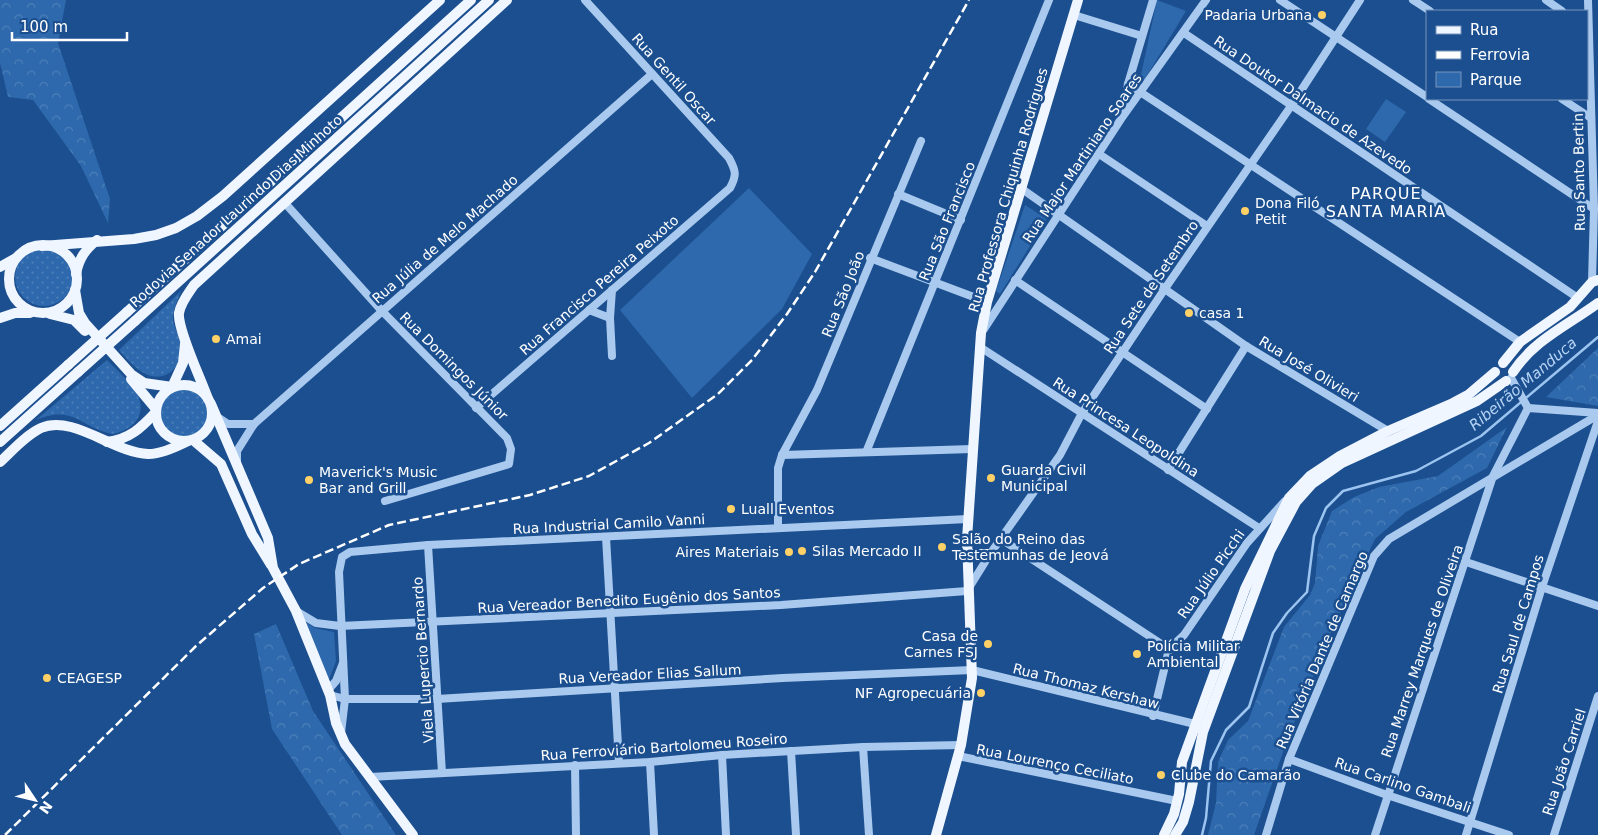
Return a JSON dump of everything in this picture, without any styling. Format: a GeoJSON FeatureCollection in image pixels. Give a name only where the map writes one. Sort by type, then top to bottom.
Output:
{"type":"FeatureCollection","features":[{"type":"Feature","properties":{"kind":"main road"},"geometry":{"type":"LineString","coordinates":[[0,267],[26,250],[42,246],[97,240],[134,239],[156,235],[176,228],[197,216],[223,196],[440,0]]}},
{"type":"Feature","properties":{"kind":"main road","name":"Rodovia Senador Laurindo Dias Minhoto"},"geometry":{"type":"LineString","coordinates":[[0,426],[471,0]]}},
{"type":"Feature","properties":{"kind":"main road","name":"Rodovia Senador Laurindo Dias Minhoto"},"geometry":{"type":"LineString","coordinates":[[0,442],[489,0]]}},
{"type":"Feature","properties":{"kind":"main road"},"geometry":{"type":"LineString","coordinates":[[273,568],[268,538],[185,338],[179,315],[182,303],[194,285],[508,0]]}},
{"type":"Feature","properties":{"kind":"main road","name":"Rua Professora Chiquinha Rodrigues"},"geometry":{"type":"LineString","coordinates":[[936,835],[961,745],[972,670],[967,591],[968,519],[981,333],[986,302],[1022,189],[1078,0]]}},
{"type":"Feature","properties":{"kind":"main road"},"geometry":{"type":"LineString","coordinates":[[97,240],[84,251],[78,262],[75,290],[79,313],[85,323],[132,375],[144,383],[172,388]]}},
{"type":"Feature","properties":{"kind":"main road"},"geometry":{"type":"LineString","coordinates":[[42,246],[52,247],[63,252],[72,262],[76,274]]}},
{"type":"Feature","properties":{"kind":"main road"},"geometry":{"type":"LineString","coordinates":[[16,258],[10,269],[10,288],[19,304],[35,313]]}},
{"type":"Feature","properties":{"kind":"main road"},"geometry":{"type":"LineString","coordinates":[[1164,835],[1177,801],[1182,762],[1245,589],[1289,498],[1310,476],[1340,456],[1388,431],[1468,395],[1495,372],[1498,365],[1503,363],[1520,342],[1570,307],[1595,281]]}},
{"type":"Feature","properties":{"kind":"main road"},"geometry":{"type":"LineString","coordinates":[[46,313],[64,306],[75,290]]}},
{"type":"Feature","properties":{"kind":"main road"},"geometry":{"type":"LineString","coordinates":[[1175,835],[1183,822],[1189,802],[1203,732],[1270,551],[1296,502],[1312,484],[1342,463],[1477,401],[1510,377],[1523,356],[1534,345],[1598,303]]}},
{"type":"Feature","properties":{"kind":"main road"},"geometry":{"type":"LineString","coordinates":[[0,318],[15,313],[46,313],[74,320],[156,410],[157,422],[167,436],[177,440],[190,440],[221,464],[252,534],[296,611],[329,692],[336,723],[345,744],[413,835]]}},
{"type":"Feature","properties":{"kind":"main road"},"geometry":{"type":"LineString","coordinates":[[172,388],[183,364],[185,338]]}},
{"type":"Feature","properties":{"kind":"main road"},"geometry":{"type":"LineString","coordinates":[[1503,363],[1511,366],[1510,377]]}},
{"type":"Feature","properties":{"kind":"main road"},"geometry":{"type":"LineString","coordinates":[[1495,372],[1498,379],[1510,377]]}},
{"type":"Feature","properties":{"kind":"main road"},"geometry":{"type":"LineString","coordinates":[[0,462],[31,434],[48,426],[69,426],[106,442],[129,450],[147,454],[163,452],[202,434],[209,426],[212,415],[210,401],[201,390],[191,386],[180,385],[172,388],[162,396],[156,410],[134,433],[121,440],[106,442]]}},
{"type":"Feature","properties":{"kind":"main road"},"geometry":{"type":"LineString","coordinates":[[967,554],[990,554]]}},
{"type":"Feature","properties":{"kind":"street","name":"Rua Gentil Oscar"},"geometry":{"type":"LineString","coordinates":[[585,0],[729,158],[736,170],[736,178]]}},
{"type":"Feature","properties":{"kind":"street","name":"Rua São Francisco"},"geometry":{"type":"LineString","coordinates":[[867,450],[1049,0]]}},
{"type":"Feature","properties":{"kind":"street"},"geometry":{"type":"LineString","coordinates":[[1121,119],[1128,84],[1153,0]]}},
{"type":"Feature","properties":{"kind":"street","name":"Rua Major Martiniano Soares"},"geometry":{"type":"LineString","coordinates":[[981,333],[1139,92],[1184,33],[1206,0]]}},
{"type":"Feature","properties":{"kind":"street"},"geometry":{"type":"LineString","coordinates":[[1280,0],[1426,97]]}},
{"type":"Feature","properties":{"kind":"street","name":"Rua Sete de Setembro"},"geometry":{"type":"LineString","coordinates":[[967,591],[990,554],[1060,455],[1082,414],[1122,353],[1207,226],[1291,106],[1360,0]]}},
{"type":"Feature","properties":{"kind":"street"},"geometry":{"type":"LineString","coordinates":[[1413,0],[1428,10]]}},
{"type":"Feature","properties":{"kind":"street"},"geometry":{"type":"LineString","coordinates":[[1546,0],[1561,10]]}},
{"type":"Feature","properties":{"kind":"street"},"geometry":{"type":"LineString","coordinates":[[1074,15],[1142,36]]}},
{"type":"Feature","properties":{"kind":"street","name":"Rua Doutor Dalmacio de Azevedo"},"geometry":{"type":"LineString","coordinates":[[1184,33],[1578,298]]}},
{"type":"Feature","properties":{"kind":"street","name":"Rua Santo Bertin"},"geometry":{"type":"LineString","coordinates":[[1588,52],[1595,281]]}},
{"type":"Feature","properties":{"kind":"street","name":"Rua Júlia de Melo Machado"},"geometry":{"type":"LineString","coordinates":[[237,463],[237,451],[254,424],[652,74]]}},
{"type":"Feature","properties":{"kind":"street"},"geometry":{"type":"LineString","coordinates":[[1128,84],[1520,342]]}},
{"type":"Feature","properties":{"kind":"street"},"geometry":{"type":"LineString","coordinates":[[1431,100],[1594,209]]}},
{"type":"Feature","properties":{"kind":"street"},"geometry":{"type":"LineString","coordinates":[[1564,100],[1591,118]]}},
{"type":"Feature","properties":{"kind":"street","name":"Rua São João"},"geometry":{"type":"LineString","coordinates":[[778,528],[778,468],[782,455],[817,390],[870,258],[921,140]]}},
{"type":"Feature","properties":{"kind":"street"},"geometry":{"type":"LineString","coordinates":[[1099,154],[1207,226]]}},
{"type":"Feature","properties":{"kind":"street","name":"Rua Francisco Pereira Peixoto"},"geometry":{"type":"LineString","coordinates":[[476,408],[730,188],[736,178]]}},
{"type":"Feature","properties":{"kind":"street","name":"Rua José Olivieri"},"geometry":{"type":"LineString","coordinates":[[1022,189],[1246,346],[1388,431]]}},
{"type":"Feature","properties":{"kind":"street"},"geometry":{"type":"LineString","coordinates":[[898,194],[961,220]]}},
{"type":"Feature","properties":{"kind":"street","name":"Rua Domingos Júnior"},"geometry":{"type":"LineString","coordinates":[[284,202],[382,311],[507,438],[511,448],[509,464],[384,501]]}},
{"type":"Feature","properties":{"kind":"street"},"geometry":{"type":"LineString","coordinates":[[870,258],[986,302]]}},
{"type":"Feature","properties":{"kind":"street"},"geometry":{"type":"LineString","coordinates":[[1015,280],[1207,409]]}},
{"type":"Feature","properties":{"kind":"street"},"geometry":{"type":"LineString","coordinates":[[612,290],[610,318],[612,356]]}},
{"type":"Feature","properties":{"kind":"street"},"geometry":{"type":"LineString","coordinates":[[589,310],[610,318]]}},
{"type":"Feature","properties":{"kind":"street"},"geometry":{"type":"LineString","coordinates":[[1168,470],[1246,346]]}},
{"type":"Feature","properties":{"kind":"street","name":"Rua Princesa Leopoldina"},"geometry":{"type":"LineString","coordinates":[[980,347],[1259,528]]}},
{"type":"Feature","properties":{"kind":"street"},"geometry":{"type":"LineString","coordinates":[[1510,377],[1518,388],[1526,406],[1598,414]]}},
{"type":"Feature","properties":{"kind":"street","name":"Rua Marrey Marques de Oliveira"},"geometry":{"type":"LineString","coordinates":[[1375,835],[1493,476],[1526,406]]}},
{"type":"Feature","properties":{"kind":"street","name":"Rua Vitória Dante de Camargo"},"geometry":{"type":"LineString","coordinates":[[1266,835],[1289,759],[1374,556],[1389,539],[1598,414]]}},
{"type":"Feature","properties":{"kind":"street"},"geometry":{"type":"LineString","coordinates":[[216,416],[228,424],[254,424]]}},
{"type":"Feature","properties":{"kind":"street","name":"Rua Saul de Campos"},"geometry":{"type":"LineString","coordinates":[[1466,835],[1542,587],[1598,421]]}},
{"type":"Feature","properties":{"kind":"street"},"geometry":{"type":"LineString","coordinates":[[782,455],[867,450],[972,449]]}},
{"type":"Feature","properties":{"kind":"street","name":"Rua Júlio Picchi"},"geometry":{"type":"LineString","coordinates":[[1169,650],[1184,635],[1259,528],[1289,498]]}},
{"type":"Feature","properties":{"kind":"street","name":"Rua Industrial Camilo Vanni"},"geometry":{"type":"LineString","coordinates":[[340,626],[339,572],[342,557],[350,552],[428,545],[968,519]]}},
{"type":"Feature","properties":{"kind":"street"},"geometry":{"type":"LineString","coordinates":[[606,537],[619,763]]}},
{"type":"Feature","properties":{"kind":"street"},"geometry":{"type":"LineString","coordinates":[[1000,540],[1169,650],[1153,716]]}},
{"type":"Feature","properties":{"kind":"street","name":"Viela Lupercio Bernardo"},"geometry":{"type":"LineString","coordinates":[[428,545],[442,773]]}},
{"type":"Feature","properties":{"kind":"street"},"geometry":{"type":"LineString","coordinates":[[1466,562],[1598,606]]}},
{"type":"Feature","properties":{"kind":"street","name":"Rua Vereador Benedito Eugênio dos Santos"},"geometry":{"type":"LineString","coordinates":[[296,611],[316,623],[340,626],[781,605],[967,591]]}},
{"type":"Feature","properties":{"kind":"street"},"geometry":{"type":"LineString","coordinates":[[340,626],[346,698],[341,735]]}},
{"type":"Feature","properties":{"kind":"street"},"geometry":{"type":"LineString","coordinates":[[329,692],[336,681],[344,659]]}},
{"type":"Feature","properties":{"kind":"street","name":"Rua Thomaz Kershaw"},"geometry":{"type":"LineString","coordinates":[[972,670],[1153,716],[1195,724]]}},
{"type":"Feature","properties":{"kind":"street","name":"Rua Vereador Elias Sallum"},"geometry":{"type":"LineString","coordinates":[[329,692],[346,698],[437,699],[972,670]]}},
{"type":"Feature","properties":{"kind":"street","name":"Rua João Carriel"},"geometry":{"type":"LineString","coordinates":[[1554,835],[1598,696]]}},
{"type":"Feature","properties":{"kind":"street","name":"Rua Ferroviário Bartolomeu Roseiro"},"geometry":{"type":"LineString","coordinates":[[370,777],[650,762],[722,755],[863,747],[961,745]]}},
{"type":"Feature","properties":{"kind":"street"},"geometry":{"type":"LineString","coordinates":[[863,747],[869,835]]}},
{"type":"Feature","properties":{"kind":"street"},"geometry":{"type":"LineString","coordinates":[[791,752],[796,835]]}},
{"type":"Feature","properties":{"kind":"street"},"geometry":{"type":"LineString","coordinates":[[722,755],[726,835]]}},
{"type":"Feature","properties":{"kind":"street","name":"Rua Lourenço Ceciliato"},"geometry":{"type":"LineString","coordinates":[[958,756],[1177,801]]}},
{"type":"Feature","properties":{"kind":"street","name":"Rua Carlino Gambali"},"geometry":{"type":"LineString","coordinates":[[1289,759],[1387,795],[1509,835]]}},
{"type":"Feature","properties":{"kind":"street"},"geometry":{"type":"LineString","coordinates":[[650,762],[654,835]]}},
{"type":"Feature","properties":{"kind":"street"},"geometry":{"type":"LineString","coordinates":[[575,765],[576,835]]}},
{"type":"Feature","properties":{"kind":"green space"},"geometry":{"type":"Polygon","coordinates":[[[0,0],[66,0],[58,43],[110,199],[108,223],[81,166],[33,100],[8,97],[0,63],[0,0]]]}},
{"type":"Feature","properties":{"kind":"green space"},"geometry":{"type":"Polygon","coordinates":[[[1157,0],[1186,11],[1142,84],[1139,84],[1157,0]]]}},
{"type":"Feature","properties":{"kind":"green space"},"geometry":{"type":"Polygon","coordinates":[[[1386,99],[1406,112],[1385,142],[1366,129],[1386,99]]]}},
{"type":"Feature","properties":{"kind":"green space"},"geometry":{"type":"Polygon","coordinates":[[[749,188],[812,254],[782,309],[692,398],[620,310],[749,188]]]}},
{"type":"Feature","properties":{"kind":"green space"},"geometry":{"type":"Polygon","coordinates":[[[1025,205],[1047,219],[1000,294],[996,291],[1025,205]]]}},
{"type":"Feature","properties":{"kind":"green space"},"geometry":{"type":"Polygon","coordinates":[[[44,248],[55,250],[65,256],[71,266],[73,277],[71,288],[65,298],[55,304],[44,306],[33,304],[23,298],[17,288],[15,277],[17,266],[23,256],[33,250],[44,248]]]}},
{"type":"Feature","properties":{"kind":"green space"},"geometry":{"type":"Polygon","coordinates":[[[181,291],[173,317],[181,343],[180,360],[168,374],[155,377],[148,375],[129,361],[119,350],[181,291]]]}},
{"type":"Feature","properties":{"kind":"green space"},"geometry":{"type":"Polygon","coordinates":[[[1598,348],[1598,406],[1546,397],[1598,348]]]}},
{"type":"Feature","properties":{"kind":"green space"},"geometry":{"type":"Polygon","coordinates":[[[107,360],[127,380],[141,404],[136,421],[131,426],[113,434],[69,416],[49,416],[36,420],[107,360]]]}},
{"type":"Feature","properties":{"kind":"green space"},"geometry":{"type":"Polygon","coordinates":[[[183,389],[192,391],[200,396],[205,404],[207,413],[205,422],[200,430],[192,435],[183,437],[174,435],[166,430],[161,422],[159,413],[161,404],[166,396],[174,391],[183,389]]]}},
{"type":"Feature","properties":{"kind":"green space"},"geometry":{"type":"Polygon","coordinates":[[[1507,427],[1487,468],[1406,512],[1375,539],[1330,635],[1289,735],[1254,835],[1208,835],[1216,803],[1218,762],[1228,740],[1248,721],[1284,627],[1310,595],[1315,583],[1318,546],[1332,511],[1354,497],[1379,487],[1438,476],[1507,427]]]}},
{"type":"Feature","properties":{"kind":"green space"},"geometry":{"type":"Polygon","coordinates":[[[304,621],[315,628],[334,632],[336,661],[329,680],[304,621]]]}},
{"type":"Feature","properties":{"kind":"green space"},"geometry":{"type":"Polygon","coordinates":[[[276,624],[313,711],[396,835],[342,835],[272,729],[254,634],[276,624]]]}},
{"type":"Feature","properties":{"kind":"waterway","name":"Ribeirão Manduca"},"geometry":{"type":"LineString","coordinates":[[1202,835],[1206,818],[1211,761],[1226,730],[1249,707],[1273,633],[1287,613],[1307,592],[1314,536],[1326,508],[1343,491],[1416,471],[1481,436],[1598,337]]}},
{"type":"Feature","properties":{"kind":"railway"},"geometry":{"type":"LineString","coordinates":[[5,835],[196,646],[263,588],[299,564],[389,525],[530,495],[589,476],[649,443],[718,394],[752,360],[787,314],[815,272],[969,0]]}},
{"type":"Feature","properties":{"kind":"place","name":"Padaria Urbana"},"geometry":{"type":"Point","coordinates":[1322,15]}},
{"type":"Feature","properties":{"kind":"place","name":"Dona Filó Petit"},"geometry":{"type":"Point","coordinates":[1245,211]}},
{"type":"Feature","properties":{"kind":"place","name":"casa 1"},"geometry":{"type":"Point","coordinates":[1189,313]}},
{"type":"Feature","properties":{"kind":"place","name":"Amai"},"geometry":{"type":"Point","coordinates":[216,339]}},
{"type":"Feature","properties":{"kind":"place","name":"Guarda Civil Municipal"},"geometry":{"type":"Point","coordinates":[991,478]}},
{"type":"Feature","properties":{"kind":"place","name":"Maverick's Music Bar and Grill"},"geometry":{"type":"Point","coordinates":[309,480]}},
{"type":"Feature","properties":{"kind":"place","name":"Luall Eventos"},"geometry":{"type":"Point","coordinates":[731,509]}},
{"type":"Feature","properties":{"kind":"place","name":"Salão do Reino das Testemunhas de Jeová"},"geometry":{"type":"Point","coordinates":[942,547]}},
{"type":"Feature","properties":{"kind":"place","name":"Silas Mercado II"},"geometry":{"type":"Point","coordinates":[802,551]}},
{"type":"Feature","properties":{"kind":"place","name":"Aires Materiais"},"geometry":{"type":"Point","coordinates":[789,552]}},
{"type":"Feature","properties":{"kind":"place","name":"Casa de Carnes FSJ"},"geometry":{"type":"Point","coordinates":[988,644]}},
{"type":"Feature","properties":{"kind":"place","name":"Polícia Militar Ambiental"},"geometry":{"type":"Point","coordinates":[1137,654]}},
{"type":"Feature","properties":{"kind":"place","name":"CEAGESP"},"geometry":{"type":"Point","coordinates":[47,678]}},
{"type":"Feature","properties":{"kind":"place","name":"NF Agropecuária"},"geometry":{"type":"Point","coordinates":[981,693]}},
{"type":"Feature","properties":{"kind":"place","name":"Clube do Camarão"},"geometry":{"type":"Point","coordinates":[1161,775]}},
{"type":"Feature","properties":{"kind":"district","name":"PARQUE SANTA MARIA"},"geometry":{"type":"Point","coordinates":[1386,202]}}]}
